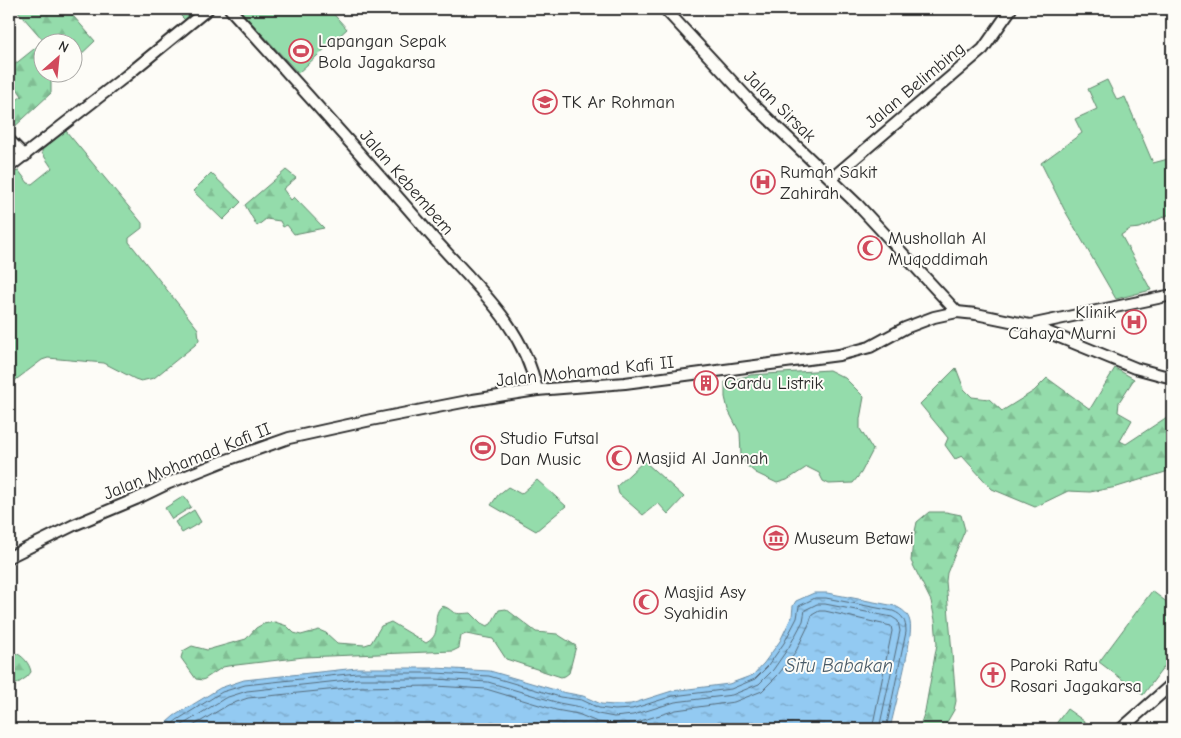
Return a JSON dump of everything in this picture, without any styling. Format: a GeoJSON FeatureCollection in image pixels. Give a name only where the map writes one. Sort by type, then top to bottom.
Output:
{"type":"FeatureCollection","features":[{"type":"Feature","properties":{"kind":"street"},"geometry":{"type":"LineString","coordinates":[[9,167],[208,9]]}},
{"type":"Feature","properties":{"kind":"street","name":"Jalan Kebembem"},"geometry":{"type":"LineString","coordinates":[[230,9],[501,312],[521,342],[533,372],[537,390]]}},
{"type":"Feature","properties":{"kind":"street","name":"Jalan Sirsak"},"geometry":{"type":"LineString","coordinates":[[665,9],[754,105],[832,178],[957,312]]}},
{"type":"Feature","properties":{"kind":"street","name":"Jalan Belimbing"},"geometry":{"type":"LineString","coordinates":[[832,178],[983,49],[1011,9]]}},
{"type":"Feature","properties":{"kind":"street"},"geometry":{"type":"LineString","coordinates":[[9,140],[24,156]]}},
{"type":"Feature","properties":{"kind":"street"},"geometry":{"type":"LineString","coordinates":[[1030,325],[1172,295]]}},
{"type":"Feature","properties":{"kind":"street","name":"Jalan Mohamad Kafi II"},"geometry":{"type":"LineString","coordinates":[[9,557],[74,525],[169,483],[290,438],[468,401],[537,390],[644,381],[839,355],[870,347],[905,328],[934,317],[957,312],[1030,325],[1135,368],[1172,378]]}},
{"type":"Feature","properties":{"kind":"street"},"geometry":{"type":"LineString","coordinates":[[1121,729],[1172,684]]}},
{"type":"Feature","properties":{"kind":"green space"},"geometry":{"type":"Polygon","coordinates":[[[16,9],[67,9],[95,41],[82,53],[82,32],[36,32],[16,9]]]}},
{"type":"Feature","properties":{"kind":"green space"},"geometry":{"type":"Polygon","coordinates":[[[174,9],[191,9],[194,11],[185,20],[174,9]]]}},
{"type":"Feature","properties":{"kind":"green space","name":"Lapangan Sepak Bola Jagakarsa"},"geometry":{"type":"Polygon","coordinates":[[[239,9],[329,9],[347,29],[298,73],[239,9]]]}},
{"type":"Feature","properties":{"kind":"green space"},"geometry":{"type":"Polygon","coordinates":[[[32,51],[32,82],[51,82],[51,93],[10,131],[9,106],[22,96],[9,76],[9,69],[32,51]]]}},
{"type":"Feature","properties":{"kind":"green space"},"geometry":{"type":"Polygon","coordinates":[[[1107,80],[1117,100],[1125,97],[1153,163],[1172,158],[1172,213],[1140,228],[1130,229],[1121,235],[1151,290],[1116,299],[1064,209],[1041,163],[1082,133],[1075,119],[1097,109],[1088,89],[1107,80]]]}},
{"type":"Feature","properties":{"kind":"green space"},"geometry":{"type":"Polygon","coordinates":[[[66,131],[142,223],[142,228],[129,238],[129,242],[198,329],[199,340],[195,345],[154,378],[141,381],[104,363],[48,358],[42,360],[9,385],[9,175],[19,171],[28,183],[32,184],[52,168],[42,150],[66,131]]]}},
{"type":"Feature","properties":{"kind":"green space"},"geometry":{"type":"Polygon","coordinates":[[[286,170],[296,178],[283,189],[291,200],[294,197],[324,228],[294,234],[287,225],[283,227],[280,221],[266,219],[257,226],[245,205],[286,170]]]}},
{"type":"Feature","properties":{"kind":"green space"},"geometry":{"type":"Polygon","coordinates":[[[211,173],[241,202],[223,220],[193,191],[211,173]]]}},
{"type":"Feature","properties":{"kind":"green space"},"geometry":{"type":"Polygon","coordinates":[[[956,368],[964,389],[972,397],[989,399],[1002,411],[1034,391],[1047,378],[1090,409],[1115,368],[1134,379],[1119,402],[1118,412],[1132,420],[1120,441],[1126,444],[1164,419],[1172,418],[1172,470],[1117,487],[1090,492],[1068,491],[1035,507],[992,489],[962,456],[955,459],[945,445],[948,438],[920,404],[956,368]]]}},
{"type":"Feature","properties":{"kind":"green space"},"geometry":{"type":"Polygon","coordinates":[[[829,370],[845,378],[864,397],[860,429],[873,450],[861,473],[853,483],[829,484],[823,481],[819,473],[807,467],[787,480],[777,483],[756,473],[746,465],[741,455],[740,433],[728,410],[725,397],[725,382],[751,375],[829,370]]]}},
{"type":"Feature","properties":{"kind":"green space"},"geometry":{"type":"Polygon","coordinates":[[[644,461],[684,497],[668,514],[658,503],[643,515],[619,494],[617,486],[644,461]]]}},
{"type":"Feature","properties":{"kind":"green space"},"geometry":{"type":"Polygon","coordinates":[[[537,480],[566,506],[536,531],[491,505],[498,495],[508,487],[521,494],[537,480]]]}},
{"type":"Feature","properties":{"kind":"green space"},"geometry":{"type":"Polygon","coordinates":[[[184,496],[191,507],[172,519],[165,508],[184,496]]]}},
{"type":"Feature","properties":{"kind":"green space"},"geometry":{"type":"Polygon","coordinates":[[[194,510],[201,522],[182,533],[175,522],[194,510]]]}},
{"type":"Feature","properties":{"kind":"green space"},"geometry":{"type":"Polygon","coordinates":[[[929,512],[946,512],[961,515],[965,530],[947,573],[946,581],[956,701],[954,710],[943,729],[919,729],[925,711],[937,644],[931,601],[911,561],[917,522],[929,512]]]}},
{"type":"Feature","properties":{"kind":"green space"},"geometry":{"type":"Polygon","coordinates":[[[1152,591],[1172,606],[1172,656],[1143,695],[1099,662],[1152,591]]]}},
{"type":"Feature","properties":{"kind":"green space"},"geometry":{"type":"Polygon","coordinates":[[[442,606],[455,613],[471,613],[487,626],[491,624],[499,610],[506,609],[536,632],[557,634],[576,646],[569,673],[561,677],[506,659],[493,639],[466,634],[461,636],[459,648],[453,651],[304,657],[223,667],[203,680],[196,679],[181,658],[183,651],[192,646],[207,650],[246,639],[256,628],[263,624],[275,622],[287,626],[294,633],[301,635],[319,630],[326,633],[337,643],[365,645],[371,643],[381,626],[391,622],[426,643],[435,635],[438,610],[442,606]]]}},
{"type":"Feature","properties":{"kind":"green space"},"geometry":{"type":"Polygon","coordinates":[[[14,653],[20,655],[25,660],[31,672],[27,677],[9,689],[9,655],[14,653]]]}},
{"type":"Feature","properties":{"kind":"green space"},"geometry":{"type":"Polygon","coordinates":[[[1067,709],[1091,726],[1088,729],[1052,729],[1067,709]]]}},
{"type":"Feature","properties":{"kind":"water","name":"Situ Babakan"},"geometry":{"type":"Polygon","coordinates":[[[814,593],[827,593],[895,606],[903,610],[908,616],[910,622],[909,642],[890,729],[159,729],[174,716],[220,688],[244,680],[357,668],[435,668],[490,671],[562,692],[583,696],[601,704],[615,705],[631,704],[672,691],[729,684],[753,675],[780,641],[792,616],[793,606],[796,601],[814,593]]]}},
{"type":"Feature","properties":{"kind":"place","name":"Lapangan Sepak Bola Jagakarsa"},"geometry":{"type":"Point","coordinates":[301,51]}},
{"type":"Feature","properties":{"kind":"place","name":"TK Ar Rohman"},"geometry":{"type":"Point","coordinates":[545,102]}},
{"type":"Feature","properties":{"kind":"place","name":"Rumah Sakit Zahirah"},"geometry":{"type":"Point","coordinates":[763,182]}},
{"type":"Feature","properties":{"kind":"place","name":"Mushollah Al Muqoddimah"},"geometry":{"type":"Point","coordinates":[870,248]}},
{"type":"Feature","properties":{"kind":"place","name":"Klinik Cahaya Murni"},"geometry":{"type":"Point","coordinates":[1134,322]}},
{"type":"Feature","properties":{"kind":"place","name":"Gardu Listrik"},"geometry":{"type":"Point","coordinates":[706,383]}},
{"type":"Feature","properties":{"kind":"place","name":"Studio Futsal Dan Music"},"geometry":{"type":"Point","coordinates":[483,448]}},
{"type":"Feature","properties":{"kind":"place","name":"Masjid Al Jannah"},"geometry":{"type":"Point","coordinates":[619,458]}},
{"type":"Feature","properties":{"kind":"place","name":"Museum Betawi"},"geometry":{"type":"Point","coordinates":[776,538]}},
{"type":"Feature","properties":{"kind":"place","name":"Masjid Asy Syahidin"},"geometry":{"type":"Point","coordinates":[646,602]}},
{"type":"Feature","properties":{"kind":"place","name":"Paroki Ratu Rosari Jagakarsa"},"geometry":{"type":"Point","coordinates":[993,675]}}]}
